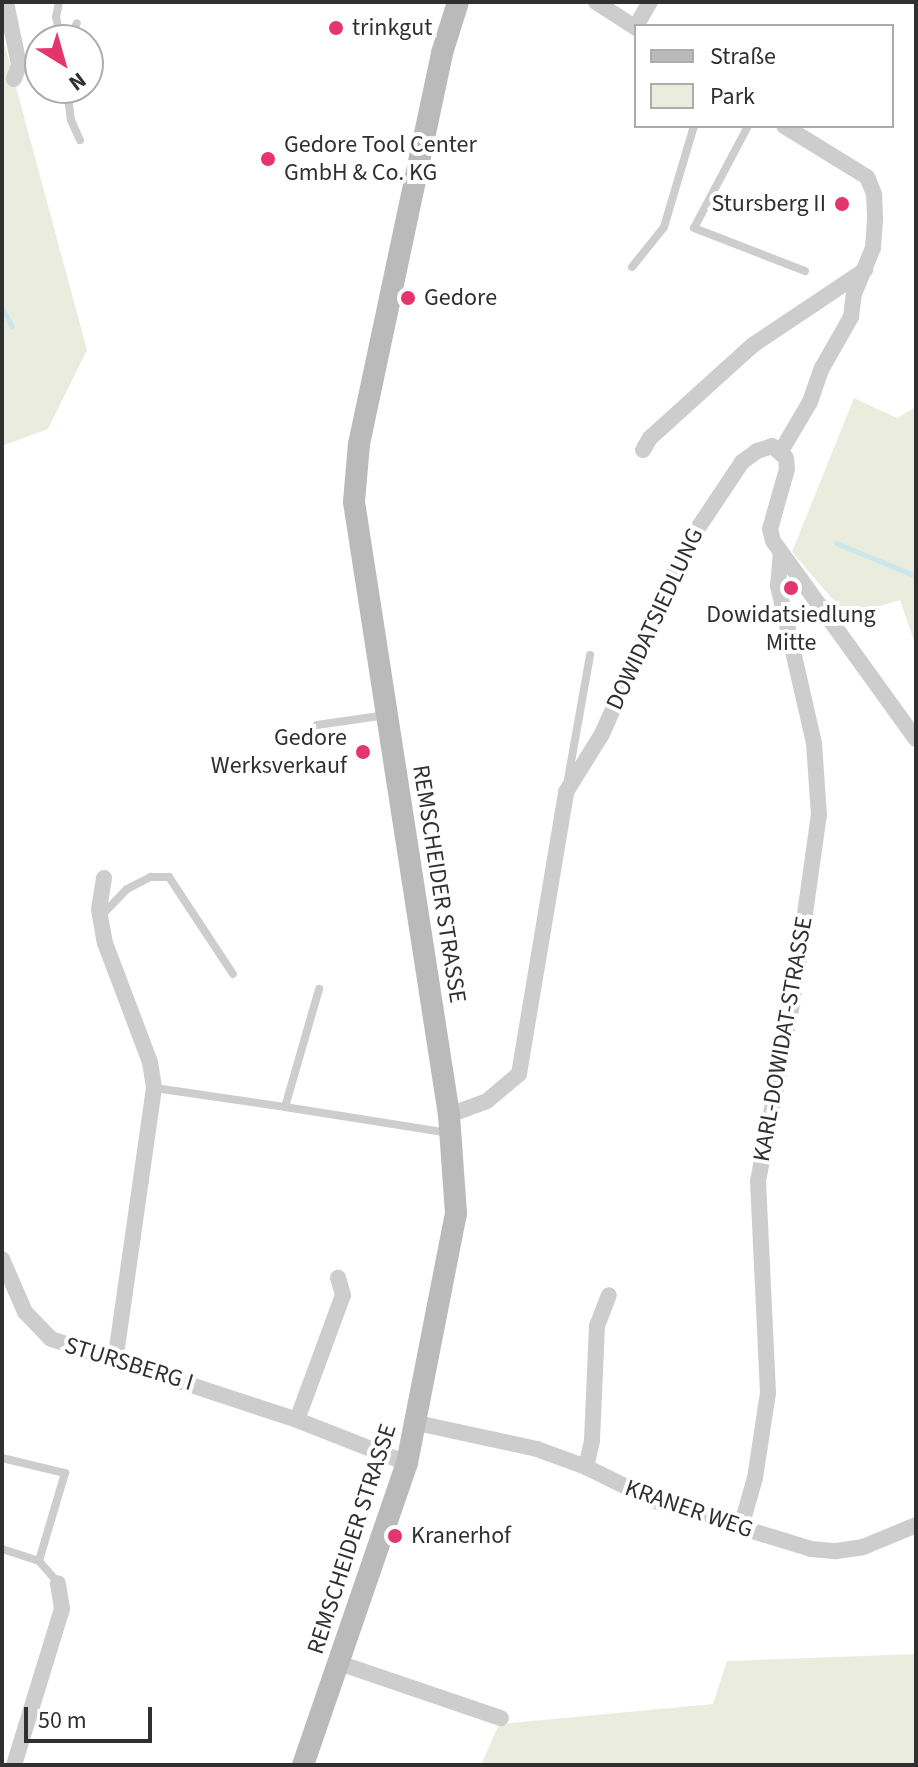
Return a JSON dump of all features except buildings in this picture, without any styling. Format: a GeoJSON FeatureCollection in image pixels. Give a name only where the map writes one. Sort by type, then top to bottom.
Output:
{"type":"FeatureCollection","features":[{"type":"Feature","properties":{"kind":"main road","name":"REMSCHEIDER STRASSE"},"geometry":{"type":"LineString","coordinates":[[303,1765],[407,1463],[453,1235],[456,1186],[450,1124],[354,502],[359,444],[442,53],[458,2]]}},
{"type":"Feature","properties":{"kind":"street"},"geometry":{"type":"LineString","coordinates":[[6,2],[19,65],[14,79]]}},
{"type":"Feature","properties":{"kind":"street"},"geometry":{"type":"LineString","coordinates":[[596,2],[634,26]]}},
{"type":"Feature","properties":{"kind":"street"},"geometry":{"type":"LineString","coordinates":[[638,24],[650,2]]}},
{"type":"Feature","properties":{"kind":"street"},"geometry":{"type":"LineString","coordinates":[[787,128],[867,177],[874,194],[875,219],[873,248],[854,294],[851,317],[822,368],[810,402],[781,451],[787,469],[770,529],[781,553],[916,739]]}},
{"type":"Feature","properties":{"kind":"street"},"geometry":{"type":"LineString","coordinates":[[643,450],[650,438],[753,345],[866,269]]}},
{"type":"Feature","properties":{"kind":"street","name":"DOWIDATSIEDLUNG"},"geometry":{"type":"LineString","coordinates":[[450,1124],[487,1101],[519,1074],[566,792],[602,734],[684,549],[705,512],[742,462],[757,451],[772,446],[781,451]]}},
{"type":"Feature","properties":{"kind":"street","name":"KARL-DOWIDAT-STRASSE"},"geometry":{"type":"LineString","coordinates":[[741,1527],[755,1478],[768,1393],[768,1333],[757,1227],[759,1167],[793,999],[819,815],[814,743],[778,586],[781,553]]}},
{"type":"Feature","properties":{"kind":"street"},"geometry":{"type":"LineString","coordinates":[[104,878],[100,918],[105,943],[150,1062],[154,1088],[115,1362]]}},
{"type":"Feature","properties":{"kind":"street","name":"STURSBERG I"},"geometry":{"type":"LineString","coordinates":[[2,1259],[25,1312],[36,1326],[70,1348],[203,1387],[407,1463]]}},
{"type":"Feature","properties":{"kind":"street"},"geometry":{"type":"LineString","coordinates":[[297,1420],[343,1295],[338,1278]]}},
{"type":"Feature","properties":{"kind":"street"},"geometry":{"type":"LineString","coordinates":[[586,1467],[592,1440],[597,1326],[609,1295]]}},
{"type":"Feature","properties":{"kind":"street","name":"KRANER WEG"},"geometry":{"type":"LineString","coordinates":[[417,1423],[537,1449],[586,1467],[655,1501],[811,1549],[836,1551],[863,1547],[916,1525]]}},
{"type":"Feature","properties":{"kind":"street"},"geometry":{"type":"LineString","coordinates":[[14,1765],[62,1609],[58,1583]]}},
{"type":"Feature","properties":{"kind":"street"},"geometry":{"type":"LineString","coordinates":[[339,1663],[501,1718]]}},
{"type":"Feature","properties":{"kind":"lane"},"geometry":{"type":"LineString","coordinates":[[58,24],[59,2]]}},
{"type":"Feature","properties":{"kind":"lane"},"geometry":{"type":"LineString","coordinates":[[69,104],[71,120],[80,140]]}},
{"type":"Feature","properties":{"kind":"lane"},"geometry":{"type":"LineString","coordinates":[[632,267],[664,227],[693,128]]}},
{"type":"Feature","properties":{"kind":"lane"},"geometry":{"type":"LineString","coordinates":[[747,128],[694,228],[805,271]]}},
{"type":"Feature","properties":{"kind":"lane"},"geometry":{"type":"LineString","coordinates":[[566,792],[590,655]]}},
{"type":"Feature","properties":{"kind":"lane"},"geometry":{"type":"LineString","coordinates":[[317,725],[387,715]]}},
{"type":"Feature","properties":{"kind":"lane"},"geometry":{"type":"LineString","coordinates":[[100,918],[127,889],[151,877],[169,877],[176,883],[233,974]]}},
{"type":"Feature","properties":{"kind":"lane"},"geometry":{"type":"LineString","coordinates":[[285,1107],[319,989]]}},
{"type":"Feature","properties":{"kind":"lane"},"geometry":{"type":"LineString","coordinates":[[154,1088],[285,1107],[450,1124]]}},
{"type":"Feature","properties":{"kind":"lane"},"geometry":{"type":"LineString","coordinates":[[2,1458],[65,1473],[39,1561]]}},
{"type":"Feature","properties":{"kind":"lane"},"geometry":{"type":"LineString","coordinates":[[2,1549],[39,1561],[58,1583]]}},
{"type":"Feature","properties":{"kind":"green space"},"geometry":{"type":"Polygon","coordinates":[[[2,35],[87,350],[48,429],[2,446],[2,35]]]}},
{"type":"Feature","properties":{"kind":"green space"},"geometry":{"type":"Polygon","coordinates":[[[854,398],[897,418],[916,407],[916,647],[900,600],[847,616],[792,552],[854,398]]]}},
{"type":"Feature","properties":{"kind":"green space"},"geometry":{"type":"Polygon","coordinates":[[[916,1654],[916,1765],[481,1765],[499,1724],[713,1704],[727,1661],[916,1654]]]}},
{"type":"Feature","properties":{"kind":"waterway"},"geometry":{"type":"LineString","coordinates":[[2,308],[12,327]]}},
{"type":"Feature","properties":{"kind":"waterway"},"geometry":{"type":"LineString","coordinates":[[836,543],[916,576]]}},
{"type":"Feature","properties":{"kind":"place","name":"trinkgut"},"geometry":{"type":"Point","coordinates":[336,28]}},
{"type":"Feature","properties":{"kind":"place","name":"Gedore Tool Center GmbH & Co. KG"},"geometry":{"type":"Point","coordinates":[268,159]}},
{"type":"Feature","properties":{"kind":"place","name":"Stursberg II"},"geometry":{"type":"Point","coordinates":[842,204]}},
{"type":"Feature","properties":{"kind":"place","name":"Gedore"},"geometry":{"type":"Point","coordinates":[408,298]}},
{"type":"Feature","properties":{"kind":"place","name":"Dowidatsiedlung Mitte"},"geometry":{"type":"Point","coordinates":[791,588]}},
{"type":"Feature","properties":{"kind":"place","name":"Gedore Werksverkauf"},"geometry":{"type":"Point","coordinates":[363,752]}},
{"type":"Feature","properties":{"kind":"place","name":"Kranerhof"},"geometry":{"type":"Point","coordinates":[395,1536]}}]}
